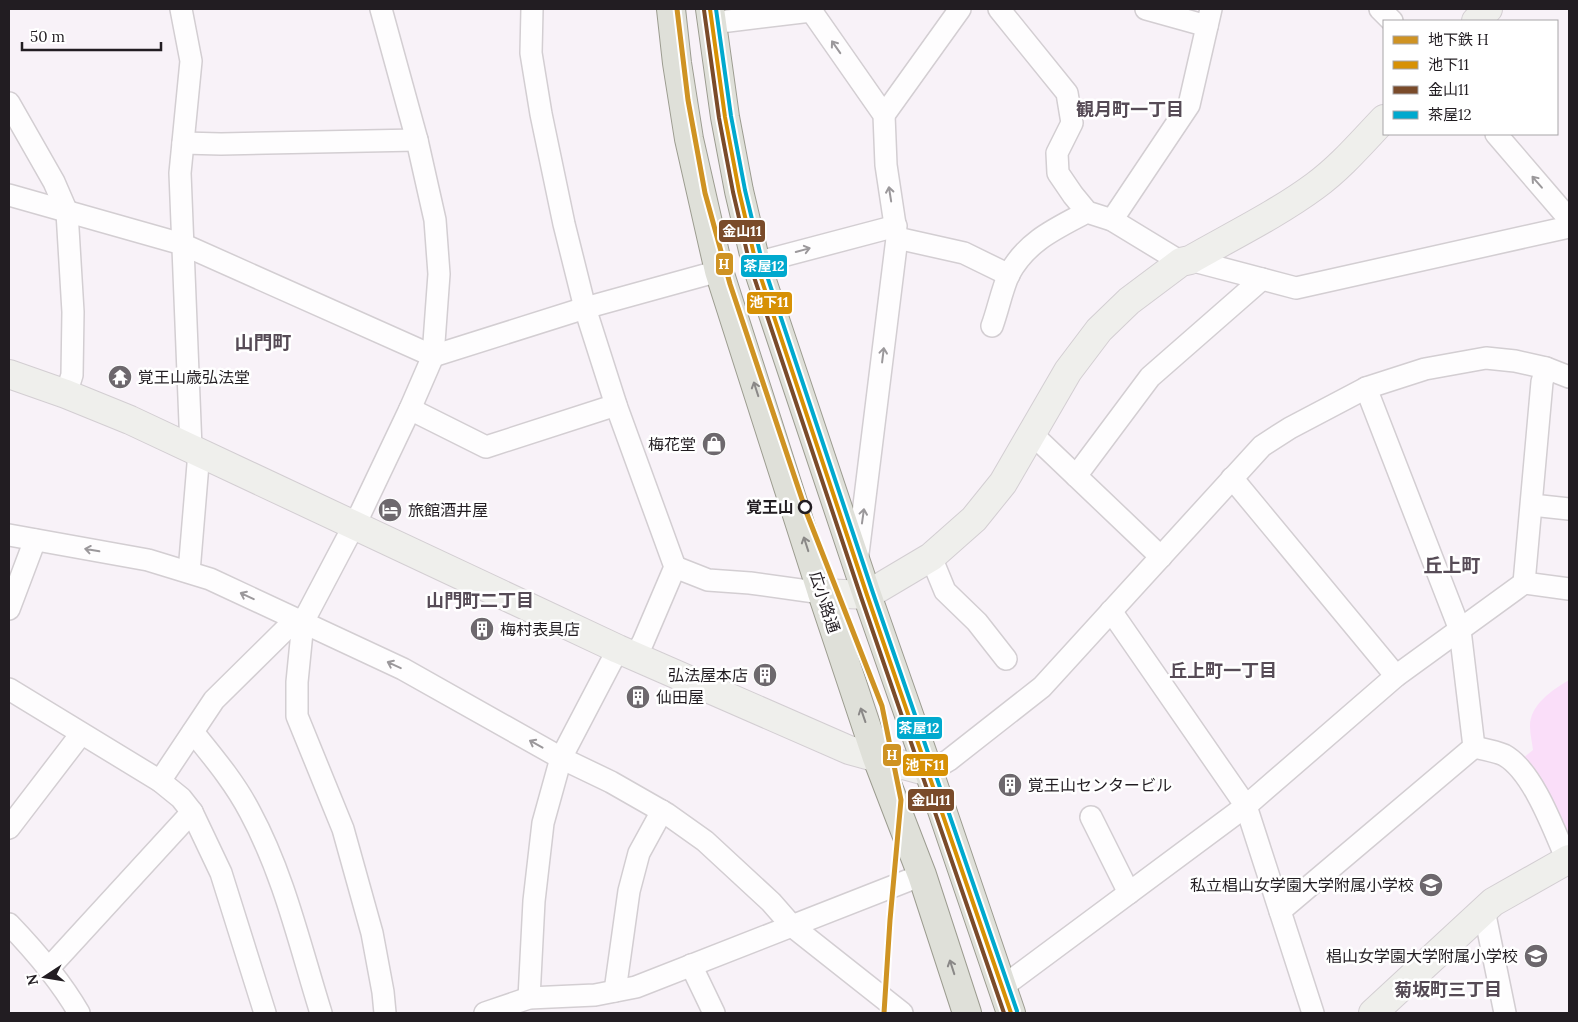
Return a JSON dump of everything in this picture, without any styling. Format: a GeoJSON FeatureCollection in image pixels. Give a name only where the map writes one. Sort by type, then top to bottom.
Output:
{"type":"FeatureCollection","features":[{"type":"Feature","properties":{"kind":"main road","name":"広小路通"},"geometry":{"type":"LineString","coordinates":[[671,9],[689,139],[719,271],[877,758],[922,875],[967,1013]]}},
{"type":"Feature","properties":{"kind":"main road"},"geometry":{"type":"LineString","coordinates":[[711,16],[739,192],[756,263],[1010,1013]]}},
{"type":"Feature","properties":{"kind":"street"},"geometry":{"type":"LineString","coordinates":[[181,9],[191,61],[180,173],[182,244],[195,450],[189,572]]}},
{"type":"Feature","properties":{"kind":"street"},"geometry":{"type":"LineString","coordinates":[[381,9],[417,140],[435,220],[440,274],[433,356],[410,409],[354,525],[303,622],[297,682],[298,716],[343,829],[372,933],[385,1013]]}},
{"type":"Feature","properties":{"kind":"street"},"geometry":{"type":"LineString","coordinates":[[529,998],[534,901],[543,823],[561,758],[627,653],[643,642],[675,567],[616,405],[586,308],[564,224],[541,114],[531,53],[532,9]]}},
{"type":"Feature","properties":{"kind":"street"},"geometry":{"type":"LineString","coordinates":[[884,115],[960,9]]}},
{"type":"Feature","properties":{"kind":"street"},"geometry":{"type":"LineString","coordinates":[[999,9],[1067,93],[1072,123],[1058,153],[1058,173],[1072,196],[1087,212],[1112,220],[1185,261],[1296,288],[1569,228]]}},
{"type":"Feature","properties":{"kind":"street"},"geometry":{"type":"LineString","coordinates":[[1112,220],[1189,105],[1209,17],[1146,9]]}},
{"type":"Feature","properties":{"kind":"street"},"geometry":{"type":"LineString","coordinates":[[1380,9],[1391,20]]}},
{"type":"Feature","properties":{"kind":"street"},"geometry":{"type":"LineString","coordinates":[[1477,20],[1488,9]]}},
{"type":"Feature","properties":{"kind":"street"},"geometry":{"type":"LineString","coordinates":[[711,16],[810,10],[884,115],[886,165],[897,232],[857,564]]}},
{"type":"Feature","properties":{"kind":"street"},"geometry":{"type":"LineString","coordinates":[[9,103],[54,182],[67,212],[73,312],[72,375],[66,394]]}},
{"type":"Feature","properties":{"kind":"street"},"geometry":{"type":"LineString","coordinates":[[675,567],[708,580],[750,583],[822,593],[867,595],[931,556],[974,519],[1003,483],[1068,371],[1099,330],[1129,301],[1185,261],[1280,209],[1316,185],[1349,156],[1383,120]]}},
{"type":"Feature","properties":{"kind":"street"},"geometry":{"type":"LineString","coordinates":[[1497,135],[1569,219]]}},
{"type":"Feature","properties":{"kind":"street"},"geometry":{"type":"LineString","coordinates":[[183,143],[231,144],[417,140]]}},
{"type":"Feature","properties":{"kind":"street"},"geometry":{"type":"LineString","coordinates":[[9,196],[182,244],[433,356],[586,308],[719,271]]}},
{"type":"Feature","properties":{"kind":"street"},"geometry":{"type":"LineString","coordinates":[[992,326],[1009,275],[1029,247],[1049,233],[1087,212]]}},
{"type":"Feature","properties":{"kind":"street"},"geometry":{"type":"LineString","coordinates":[[756,263],[897,232],[964,253],[1009,275]]}},
{"type":"Feature","properties":{"kind":"street"},"geometry":{"type":"LineString","coordinates":[[1076,476],[1150,377],[1262,279]]}},
{"type":"Feature","properties":{"kind":"street"},"geometry":{"type":"LineString","coordinates":[[9,374],[66,394],[130,420],[627,653],[849,750],[929,772],[949,760],[1042,687],[1262,446],[1290,428],[1366,388],[1425,369],[1486,358],[1515,361],[1546,368],[1569,376]]}},
{"type":"Feature","properties":{"kind":"street"},"geometry":{"type":"LineString","coordinates":[[1524,582],[1542,382],[1546,368]]}},
{"type":"Feature","properties":{"kind":"street"},"geometry":{"type":"LineString","coordinates":[[1366,388],[1460,630],[1474,747]]}},
{"type":"Feature","properties":{"kind":"street"},"geometry":{"type":"LineString","coordinates":[[410,409],[486,447],[616,405]]}},
{"type":"Feature","properties":{"kind":"street"},"geometry":{"type":"LineString","coordinates":[[1031,433],[1161,557]]}},
{"type":"Feature","properties":{"kind":"street"},"geometry":{"type":"LineString","coordinates":[[1232,478],[1396,676]]}},
{"type":"Feature","properties":{"kind":"street"},"geometry":{"type":"LineString","coordinates":[[1532,505],[1569,509]]}},
{"type":"Feature","properties":{"kind":"street"},"geometry":{"type":"LineString","coordinates":[[9,534],[148,560],[210,579],[403,669],[561,758],[611,782],[662,811],[705,841],[771,902],[792,926],[902,1013]]}},
{"type":"Feature","properties":{"kind":"street"},"geometry":{"type":"LineString","coordinates":[[9,609],[35,540]]}},
{"type":"Feature","properties":{"kind":"street"},"geometry":{"type":"LineString","coordinates":[[931,556],[945,591],[977,622],[1006,659]]}},
{"type":"Feature","properties":{"kind":"street"},"geometry":{"type":"LineString","coordinates":[[1001,988],[1246,806],[1396,676],[1524,582],[1569,589]]}},
{"type":"Feature","properties":{"kind":"street"},"geometry":{"type":"LineString","coordinates":[[1111,611],[1246,806],[1313,1013]]}},
{"type":"Feature","properties":{"kind":"street"},"geometry":{"type":"LineString","coordinates":[[160,781],[214,700],[290,625],[303,622]]}},
{"type":"Feature","properties":{"kind":"street"},"geometry":{"type":"LineString","coordinates":[[9,689],[160,781],[182,798],[192,812],[221,873],[265,1013]]}},
{"type":"Feature","properties":{"kind":"street"},"geometry":{"type":"LineString","coordinates":[[193,732],[236,788],[251,813],[277,869],[321,1013]]}},
{"type":"Feature","properties":{"kind":"street"},"geometry":{"type":"LineString","coordinates":[[9,828],[81,734]]}},
{"type":"Feature","properties":{"kind":"street"},"geometry":{"type":"LineString","coordinates":[[1373,1013],[1493,902],[1568,859],[1549,817],[1524,774],[1515,763],[1503,755],[1474,747]]}},
{"type":"Feature","properties":{"kind":"street"},"geometry":{"type":"LineString","coordinates":[[1280,911],[1474,747]]}},
{"type":"Feature","properties":{"kind":"street"},"geometry":{"type":"LineString","coordinates":[[615,991],[629,891],[639,853],[662,811]]}},
{"type":"Feature","properties":{"kind":"street"},"geometry":{"type":"LineString","coordinates":[[48,969],[192,812]]}},
{"type":"Feature","properties":{"kind":"street"},"geometry":{"type":"LineString","coordinates":[[1091,817],[1129,893]]}},
{"type":"Feature","properties":{"kind":"street"},"geometry":{"type":"LineString","coordinates":[[485,1013],[529,998],[575,1005],[595,996],[636,987],[922,875]]}},
{"type":"Feature","properties":{"kind":"street"},"geometry":{"type":"LineString","coordinates":[[1484,910],[1504,1013]]}},
{"type":"Feature","properties":{"kind":"street"},"geometry":{"type":"LineString","coordinates":[[9,924],[35,951],[68,994],[79,1013]]}},
{"type":"Feature","properties":{"kind":"street"},"geometry":{"type":"LineString","coordinates":[[691,965],[714,1013]]}},
{"type":"Feature","properties":{"kind":"shaded area"},"geometry":{"type":"Polygon","coordinates":[[[1569,680],[1569,842],[1522,759],[1533,750],[1530,726],[1534,711],[1549,693],[1569,680]]]}},
{"type":"Feature","properties":{"kind":"metro line","name":"H"},"geometry":{"type":"LineString","coordinates":[[677,9],[688,100],[705,193],[730,284],[807,514],[882,706],[901,800],[884,1013]]}},
{"type":"Feature","properties":{"kind":"transit line","name":"池下11"},"geometry":{"type":"LineString","coordinates":[[710,9],[725,117],[739,191],[756,263],[867,595],[1011,1013]]}},
{"type":"Feature","properties":{"kind":"transit line","name":"茶屋12"},"geometry":{"type":"LineString","coordinates":[[716,9],[731,116],[745,190],[762,261],[873,593],[1017,1011]]}},
{"type":"Feature","properties":{"kind":"transit line","name":"金山11"},"geometry":{"type":"LineString","coordinates":[[704,10],[719,118],[733,192],[750,265],[861,597],[1004,1013]]}},
{"type":"Feature","properties":{"kind":"place","name":"覚王山歳弘法堂"},"geometry":{"type":"Point","coordinates":[120,377]}},
{"type":"Feature","properties":{"kind":"place","name":"梅花堂"},"geometry":{"type":"Point","coordinates":[714,444]}},
{"type":"Feature","properties":{"kind":"place","name":"覚王山"},"geometry":{"type":"Point","coordinates":[805,507]}},
{"type":"Feature","properties":{"kind":"place","name":"旅館酒井屋"},"geometry":{"type":"Point","coordinates":[390,510]}},
{"type":"Feature","properties":{"kind":"place","name":"梅村表具店"},"geometry":{"type":"Point","coordinates":[482,629]}},
{"type":"Feature","properties":{"kind":"place","name":"弘法屋本店"},"geometry":{"type":"Point","coordinates":[765,675]}},
{"type":"Feature","properties":{"kind":"place","name":"仙田屋"},"geometry":{"type":"Point","coordinates":[638,697]}},
{"type":"Feature","properties":{"kind":"place","name":"覚王山センタービル"},"geometry":{"type":"Point","coordinates":[1010,785]}},
{"type":"Feature","properties":{"kind":"place","name":"私立椙山女学園大学附属小学校"},"geometry":{"type":"Point","coordinates":[1431,885]}},
{"type":"Feature","properties":{"kind":"place","name":"椙山女学園大学附属小学校"},"geometry":{"type":"Point","coordinates":[1536,956]}},
{"type":"Feature","properties":{"kind":"district","name":"観月町一丁目"},"geometry":{"type":"Point","coordinates":[1130,110]}},
{"type":"Feature","properties":{"kind":"district","name":"山門町"},"geometry":{"type":"Point","coordinates":[263,342]}},
{"type":"Feature","properties":{"kind":"district","name":"丘上町"},"geometry":{"type":"Point","coordinates":[1452,565]}},
{"type":"Feature","properties":{"kind":"district","name":"山門町二丁目"},"geometry":{"type":"Point","coordinates":[480,601]}},
{"type":"Feature","properties":{"kind":"district","name":"丘上町一丁目"},"geometry":{"type":"Point","coordinates":[1223,671]}},
{"type":"Feature","properties":{"kind":"district","name":"菊坂町三丁目"},"geometry":{"type":"Point","coordinates":[1448,990]}}]}
